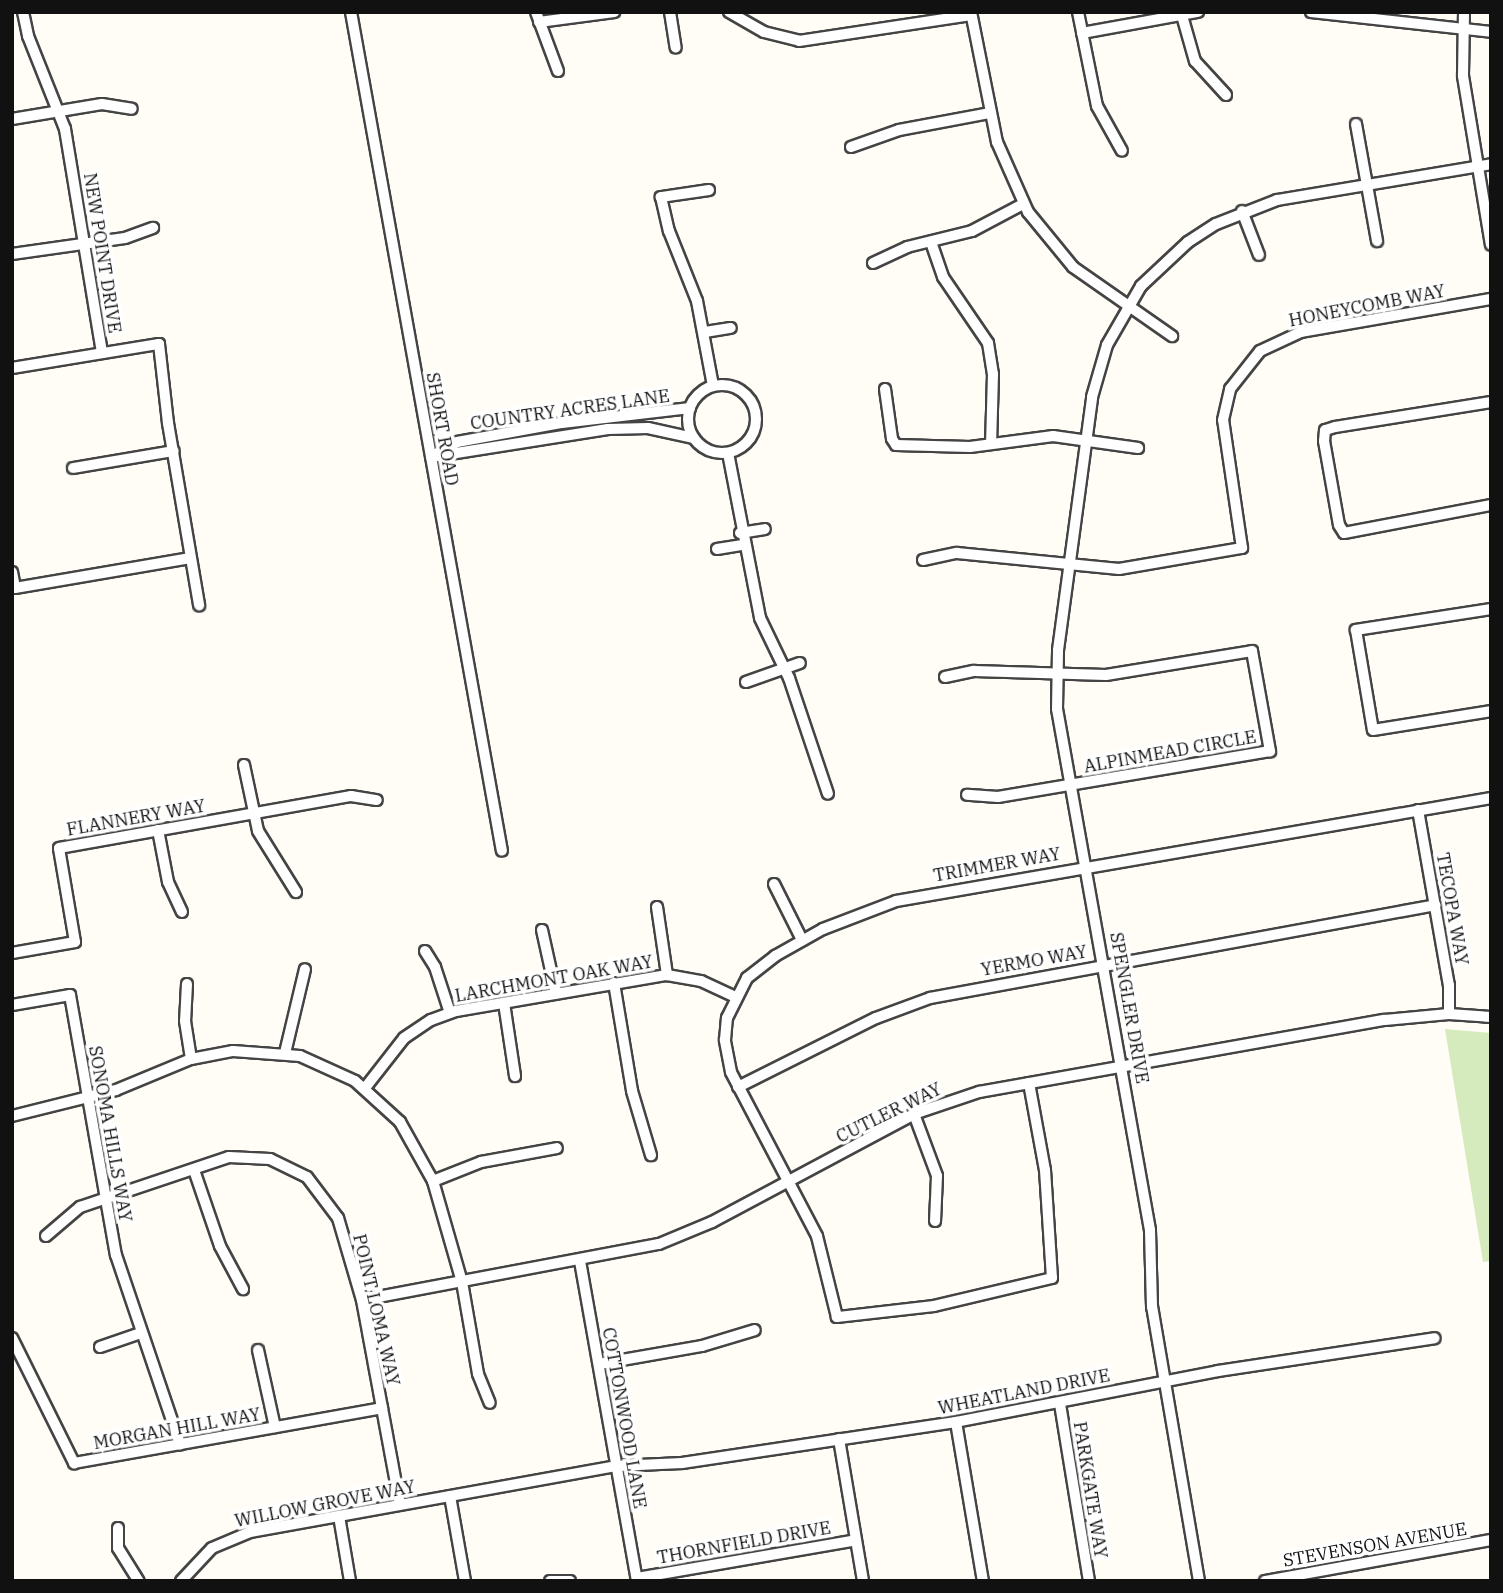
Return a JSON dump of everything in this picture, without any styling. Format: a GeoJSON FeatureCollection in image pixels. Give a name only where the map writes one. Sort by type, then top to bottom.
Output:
{"type":"FeatureCollection","features":[{"type":"Feature","properties":{"kind":"street","name":"NEW POINT DRIVE"},"geometry":{"type":"LineString","coordinates":[[23,12],[31,46],[61,111],[102,353],[159,344],[199,605]]}},
{"type":"Feature","properties":{"kind":"street","name":"SHORT ROAD"},"geometry":{"type":"LineString","coordinates":[[351,12],[502,851]]}},
{"type":"Feature","properties":{"kind":"street"},"geometry":{"type":"LineString","coordinates":[[558,71],[538,17],[614,12]]}},
{"type":"Feature","properties":{"kind":"street"},"geometry":{"type":"LineString","coordinates":[[670,12],[676,48]]}},
{"type":"Feature","properties":{"kind":"street"},"geometry":{"type":"LineString","coordinates":[[729,12],[764,32],[799,41],[971,14],[990,113],[1004,165],[1023,204],[1073,267],[1172,336]]}},
{"type":"Feature","properties":{"kind":"street"},"geometry":{"type":"LineString","coordinates":[[1078,12],[1097,106],[1122,150]]}},
{"type":"Feature","properties":{"kind":"street"},"geometry":{"type":"LineString","coordinates":[[1082,33],[1198,12]]}},
{"type":"Feature","properties":{"kind":"street"},"geometry":{"type":"LineString","coordinates":[[1311,12],[1391,16],[1491,32]]}},
{"type":"Feature","properties":{"kind":"street"},"geometry":{"type":"LineString","coordinates":[[1464,12],[1463,76],[1491,245]]}},
{"type":"Feature","properties":{"kind":"street"},"geometry":{"type":"LineString","coordinates":[[1181,14],[1195,61],[1226,95]]}},
{"type":"Feature","properties":{"kind":"street"},"geometry":{"type":"LineString","coordinates":[[12,119],[102,104],[132,109]]}},
{"type":"Feature","properties":{"kind":"street"},"geometry":{"type":"LineString","coordinates":[[851,148],[899,130],[990,113]]}},
{"type":"Feature","properties":{"kind":"street"},"geometry":{"type":"LineString","coordinates":[[1356,124],[1377,241]]}},
{"type":"Feature","properties":{"kind":"street","name":"SPENGLER DRIVE"},"geometry":{"type":"LineString","coordinates":[[1199,1581],[1152,1307],[1152,1242],[1105,964],[1069,785],[1056,674],[1086,440],[1098,370],[1128,306],[1150,276],[1188,242],[1242,211],[1367,185],[1491,164]]}},
{"type":"Feature","properties":{"kind":"street"},"geometry":{"type":"LineString","coordinates":[[709,190],[661,197],[705,332],[713,386]]}},
{"type":"Feature","properties":{"kind":"street"},"geometry":{"type":"LineString","coordinates":[[873,263],[907,247],[972,231],[1023,204]]}},
{"type":"Feature","properties":{"kind":"street"},"geometry":{"type":"LineString","coordinates":[[1242,211],[1259,255]]}},
{"type":"Feature","properties":{"kind":"street"},"geometry":{"type":"LineString","coordinates":[[12,254],[134,236],[153,228]]}},
{"type":"Feature","properties":{"kind":"street"},"geometry":{"type":"LineString","coordinates":[[931,242],[943,277],[988,343],[993,374],[991,444]]}},
{"type":"Feature","properties":{"kind":"street","name":"HONEYCOMB WAY"},"geometry":{"type":"LineString","coordinates":[[1069,568],[1130,568],[1242,548],[1224,444],[1224,409],[1242,370],[1267,346],[1301,332],[1491,299]]}},
{"type":"Feature","properties":{"kind":"street"},"geometry":{"type":"LineString","coordinates":[[705,332],[731,328]]}},
{"type":"Feature","properties":{"kind":"street"},"geometry":{"type":"LineString","coordinates":[[12,368],[102,353]]}},
{"type":"Feature","properties":{"kind":"street"},"geometry":{"type":"LineString","coordinates":[[713,386],[740,391],[753,407],[751,438],[728,453],[709,450],[694,438],[690,408],[701,392],[713,386]]}},
{"type":"Feature","properties":{"kind":"street"},"geometry":{"type":"LineString","coordinates":[[885,388],[892,439],[896,445],[991,444],[1043,436],[1138,448]]}},
{"type":"Feature","properties":{"kind":"street"},"geometry":{"type":"LineString","coordinates":[[1491,402],[1335,427],[1325,430],[1324,440],[1339,525],[1344,533],[1491,505]]}},
{"type":"Feature","properties":{"kind":"street","name":"COUNTRY ACRES LANE"},"geometry":{"type":"LineString","coordinates":[[430,457],[457,442],[562,423],[690,408]]}},
{"type":"Feature","properties":{"kind":"street"},"geometry":{"type":"LineString","coordinates":[[562,423],[564,435]]}},
{"type":"Feature","properties":{"kind":"street","name":"COUNTRY ACRES LANE"},"geometry":{"type":"LineString","coordinates":[[430,457],[564,435],[648,428],[694,438]]}},
{"type":"Feature","properties":{"kind":"street"},"geometry":{"type":"LineString","coordinates":[[74,468],[174,451]]}},
{"type":"Feature","properties":{"kind":"street"},"geometry":{"type":"LineString","coordinates":[[728,453],[740,533],[760,618],[785,669],[828,794]]}},
{"type":"Feature","properties":{"kind":"street"},"geometry":{"type":"LineString","coordinates":[[740,533],[765,529]]}},
{"type":"Feature","properties":{"kind":"street"},"geometry":{"type":"LineString","coordinates":[[717,549],[743,545]]}},
{"type":"Feature","properties":{"kind":"street"},"geometry":{"type":"LineString","coordinates":[[923,560],[957,553],[1069,568]]}},
{"type":"Feature","properties":{"kind":"street"},"geometry":{"type":"LineString","coordinates":[[12,572],[15,588],[190,558]]}},
{"type":"Feature","properties":{"kind":"street"},"geometry":{"type":"LineString","coordinates":[[1491,609],[1356,630],[1373,730],[1491,711]]}},
{"type":"Feature","properties":{"kind":"street","name":"ALPINMEAD CIRCLE"},"geometry":{"type":"LineString","coordinates":[[1056,674],[1117,674],[1252,651],[1270,751],[1069,785]]}},
{"type":"Feature","properties":{"kind":"street"},"geometry":{"type":"LineString","coordinates":[[746,682],[800,663]]}},
{"type":"Feature","properties":{"kind":"street"},"geometry":{"type":"LineString","coordinates":[[945,677],[974,671],[1056,674]]}},
{"type":"Feature","properties":{"kind":"street"},"geometry":{"type":"LineString","coordinates":[[244,765],[252,813],[262,840],[296,892]]}},
{"type":"Feature","properties":{"kind":"street"},"geometry":{"type":"LineString","coordinates":[[967,795],[998,797],[1069,785]]}},
{"type":"Feature","properties":{"kind":"street","name":"FLANNERY WAY"},"geometry":{"type":"LineString","coordinates":[[12,953],[75,942],[59,848],[351,796],[377,800]]}},
{"type":"Feature","properties":{"kind":"street","name":"TRIMMER WAY"},"geometry":{"type":"LineString","coordinates":[[1029,1083],[1045,1170],[1052,1278],[948,1303],[837,1317],[825,1255],[738,1087],[725,1040],[735,997],[755,970],[802,940],[896,901],[1084,865],[1491,798]]}},
{"type":"Feature","properties":{"kind":"street","name":"TECOPA WAY"},"geometry":{"type":"LineString","coordinates":[[1418,810],[1449,985],[1449,1014]]}},
{"type":"Feature","properties":{"kind":"street"},"geometry":{"type":"LineString","coordinates":[[158,830],[168,882],[182,912]]}},
{"type":"Feature","properties":{"kind":"street"},"geometry":{"type":"LineString","coordinates":[[774,884],[802,940]]}},
{"type":"Feature","properties":{"kind":"street","name":"YERMO WAY"},"geometry":{"type":"LineString","coordinates":[[738,1087],[916,1003],[1105,964],[1436,905]]}},
{"type":"Feature","properties":{"kind":"street"},"geometry":{"type":"LineString","coordinates":[[657,907],[667,975]]}},
{"type":"Feature","properties":{"kind":"street"},"geometry":{"type":"LineString","coordinates":[[542,930],[556,993]]}},
{"type":"Feature","properties":{"kind":"street"},"geometry":{"type":"LineString","coordinates":[[425,951],[450,1013]]}},
{"type":"Feature","properties":{"kind":"street"},"geometry":{"type":"LineString","coordinates":[[285,1053],[305,969]]}},
{"type":"Feature","properties":{"kind":"street","name":"LARCHMONT OAK WAY"},"geometry":{"type":"LineString","coordinates":[[365,1088],[404,1038],[450,1013],[667,975],[701,981],[735,997]]}},
{"type":"Feature","properties":{"kind":"street"},"geometry":{"type":"LineString","coordinates":[[614,983],[632,1091],[651,1155]]}},
{"type":"Feature","properties":{"kind":"street"},"geometry":{"type":"LineString","coordinates":[[187,984],[185,1021],[191,1059]]}},
{"type":"Feature","properties":{"kind":"street","name":"SONOMA HILLS WAY"},"geometry":{"type":"LineString","coordinates":[[12,1005],[69,995],[116,1255],[180,1444]]}},
{"type":"Feature","properties":{"kind":"street"},"geometry":{"type":"LineString","coordinates":[[504,1003],[515,1076]]}},
{"type":"Feature","properties":{"kind":"street","name":"CUTLER WAY"},"geometry":{"type":"LineString","coordinates":[[362,1300],[580,1261],[686,1234],[914,1114],[951,1099],[1385,1020],[1449,1014],[1491,1017]]}},
{"type":"Feature","properties":{"kind":"street"},"geometry":{"type":"LineString","coordinates":[[12,1116],[126,1087],[191,1059],[233,1051],[285,1053],[319,1063],[365,1088],[400,1122],[433,1181],[462,1282],[478,1374],[490,1403]]}},
{"type":"Feature","properties":{"kind":"street"},"geometry":{"type":"LineString","coordinates":[[914,1114],[937,1176],[935,1221]]}},
{"type":"Feature","properties":{"kind":"street"},"geometry":{"type":"LineString","coordinates":[[433,1181],[481,1162],[557,1148]]}},
{"type":"Feature","properties":{"kind":"street","name":"POINT LOMA WAY"},"geometry":{"type":"LineString","coordinates":[[46,1236],[74,1210],[219,1160],[250,1156],[280,1162],[307,1177],[338,1217],[362,1300],[400,1505]]}},
{"type":"Feature","properties":{"kind":"street"},"geometry":{"type":"LineString","coordinates":[[194,1170],[220,1246],[243,1290]]}},
{"type":"Feature","properties":{"kind":"street","name":"COTTONWOOD LANE"},"geometry":{"type":"LineString","coordinates":[[580,1261],[637,1580]]}},
{"type":"Feature","properties":{"kind":"street"},"geometry":{"type":"LineString","coordinates":[[599,1364],[702,1346],[755,1330]]}},
{"type":"Feature","properties":{"kind":"street"},"geometry":{"type":"LineString","coordinates":[[100,1347],[141,1333]]}},
{"type":"Feature","properties":{"kind":"street","name":"MORGAN HILL WAY"},"geometry":{"type":"LineString","coordinates":[[12,1338],[74,1463],[382,1408]]}},
{"type":"Feature","properties":{"kind":"street","name":"WHEATLAND DRIVE"},"geometry":{"type":"LineString","coordinates":[[617,1466],[673,1464],[956,1422],[1060,1404],[1165,1381],[1435,1338]]}},
{"type":"Feature","properties":{"kind":"street"},"geometry":{"type":"LineString","coordinates":[[258,1350],[275,1427]]}},
{"type":"Feature","properties":{"kind":"street","name":"PARKGATE WAY"},"geometry":{"type":"LineString","coordinates":[[1060,1404],[1089,1581]]}},
{"type":"Feature","properties":{"kind":"street"},"geometry":{"type":"LineString","coordinates":[[956,1422],[983,1581]]}},
{"type":"Feature","properties":{"kind":"street"},"geometry":{"type":"LineString","coordinates":[[839,1439],[863,1581]]}},
{"type":"Feature","properties":{"kind":"street","name":"WILLOW GROVE WAY"},"geometry":{"type":"LineString","coordinates":[[181,1581],[203,1554],[230,1538],[617,1466]]}},
{"type":"Feature","properties":{"kind":"street"},"geometry":{"type":"LineString","coordinates":[[450,1496],[465,1581]]}},
{"type":"Feature","properties":{"kind":"street"},"geometry":{"type":"LineString","coordinates":[[339,1516],[351,1581]]}},
{"type":"Feature","properties":{"kind":"street"},"geometry":{"type":"LineString","coordinates":[[118,1528],[118,1548],[139,1581]]}},
{"type":"Feature","properties":{"kind":"street","name":"THORNFIELD DRIVE"},"geometry":{"type":"LineString","coordinates":[[637,1580],[856,1540]]}},
{"type":"Feature","properties":{"kind":"street","name":"STEVENSON AVENUE"},"geometry":{"type":"LineString","coordinates":[[1265,1581],[1491,1541]]}},
{"type":"Feature","properties":{"kind":"street"},"geometry":{"type":"LineString","coordinates":[[550,1581],[570,1581]]}},
{"type":"Feature","properties":{"kind":"green space"},"geometry":{"type":"Polygon","coordinates":[[[1445,1029],[1491,1033],[1491,1261],[1483,1262],[1445,1029]]]}}]}
